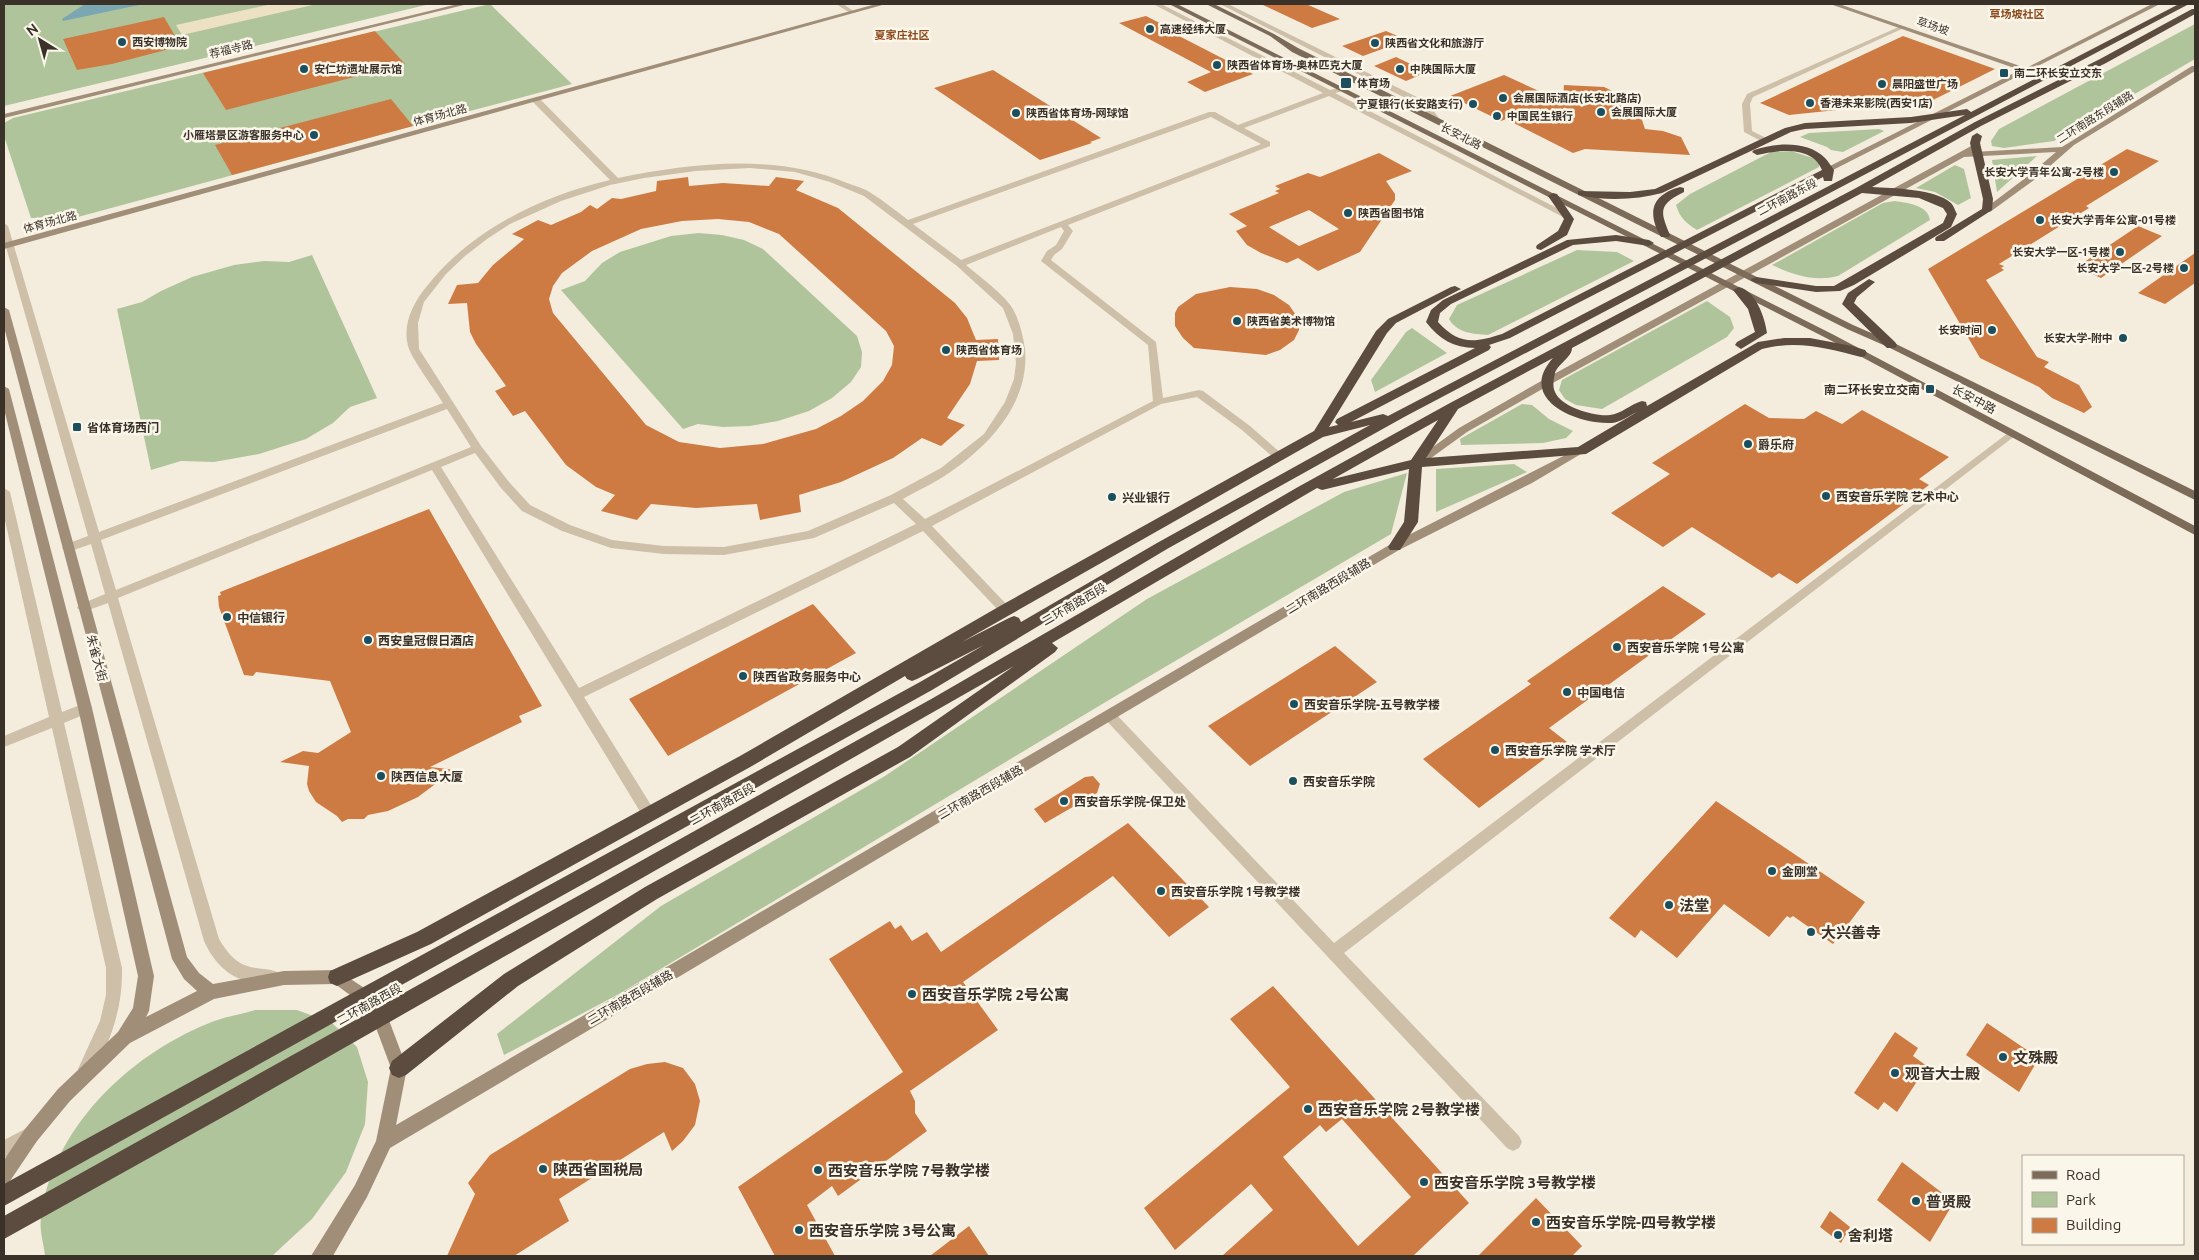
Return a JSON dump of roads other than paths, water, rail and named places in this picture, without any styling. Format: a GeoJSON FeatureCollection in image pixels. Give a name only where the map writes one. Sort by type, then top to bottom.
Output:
{"type":"FeatureCollection","features":[{"type":"Feature","properties":{"kind":"highway","name":"二环南路东段"},"geometry":{"type":"LineString","coordinates":[[1402,413],[2184,4]]}},
{"type":"Feature","properties":{"kind":"highway"},"geometry":{"type":"LineString","coordinates":[[1865,190],[1978,124],[2195,11]]}},
{"type":"Feature","properties":{"kind":"highway"},"geometry":{"type":"LineString","coordinates":[[1395,547],[1411,522],[1415,494],[1416,464],[1454,406],[1865,190],[1977,136],[2195,20]]}},
{"type":"Feature","properties":{"kind":"highway"},"geometry":{"type":"LineString","coordinates":[[2012,116],[2025,100]]}},
{"type":"Feature","properties":{"kind":"highway"},"geometry":{"type":"LineString","coordinates":[[1582,193],[1642,196],[1658,191],[1788,130],[1805,126],[1928,118],[1986,108]]}},
{"type":"Feature","properties":{"kind":"highway"},"geometry":{"type":"LineString","coordinates":[[1891,345],[1848,304],[1852,295],[1860,287],[1987,210],[1988,199],[1977,151],[1977,136]]}},
{"type":"Feature","properties":{"kind":"highway"},"geometry":{"type":"LineString","coordinates":[[1665,235],[1657,216],[1658,206],[1668,196],[1763,150],[1774,148],[1799,150],[1819,158],[1829,170],[1827,183],[1822,192]]}},
{"type":"Feature","properties":{"kind":"highway"},"geometry":{"type":"LineString","coordinates":[[746,761],[1004,610],[1319,434],[1829,170]]}},
{"type":"Feature","properties":{"kind":"highway"},"geometry":{"type":"LineString","coordinates":[[1756,280],[1816,289],[1836,289],[1850,283],[1947,225],[1952,219],[1952,214],[1942,203],[1921,194],[1865,190]]}},
{"type":"Feature","properties":{"kind":"highway"},"geometry":{"type":"LineString","coordinates":[[1319,434],[1382,331],[1392,321],[1552,241],[1563,233],[1570,219],[1553,196]]}},
{"type":"Feature","properties":{"kind":"highway"},"geometry":{"type":"LineString","coordinates":[[1506,336],[1484,344],[1471,346],[1455,342],[1440,332],[1432,322],[1435,312],[1447,302],[1571,242],[1616,238],[1648,243]]}},
{"type":"Feature","properties":{"kind":"highway"},"geometry":{"type":"LineString","coordinates":[[1579,340],[1550,368],[1547,382],[1549,394],[1563,407],[1588,418],[1613,419],[1633,411],[1761,333],[1760,321],[1755,309],[1739,290]]}},
{"type":"Feature","properties":{"kind":"highway"},"geometry":{"type":"LineString","coordinates":[[1304,490],[1416,464],[1581,451],[1758,346],[1779,340],[1833,343],[1861,353]]}},
{"type":"Feature","properties":{"kind":"highway","name":"二环南路西段"},"geometry":{"type":"LineString","coordinates":[[4,1228],[939,702],[1304,490],[1454,406]]}},
{"type":"Feature","properties":{"kind":"highway"},"geometry":{"type":"LineString","coordinates":[[1319,434],[1402,413]]}},
{"type":"Feature","properties":{"kind":"highway","name":"二环南路西段"},"geometry":{"type":"LineString","coordinates":[[4,1195],[926,686],[1162,546],[1402,413]]}},
{"type":"Feature","properties":{"kind":"highway"},"geometry":{"type":"LineString","coordinates":[[337,977],[424,938],[746,761],[1162,546]]}},
{"type":"Feature","properties":{"kind":"highway"},"geometry":{"type":"LineString","coordinates":[[399,1068],[512,980],[651,892],[904,752],[1121,597]]}},
{"type":"Feature","properties":{"kind":"main road","name":"荐福寺路"},"geometry":{"type":"LineString","coordinates":[[4,116],[464,4]]}},
{"type":"Feature","properties":{"kind":"main road","name":"体育场北路"},"geometry":{"type":"LineString","coordinates":[[6,246],[883,4]]}},
{"type":"Feature","properties":{"kind":"main road","name":"长安北路"},"geometry":{"type":"LineString","coordinates":[[1172,4],[1739,290]]}},
{"type":"Feature","properties":{"kind":"main road","name":"长安北路"},"geometry":{"type":"LineString","coordinates":[[1209,4],[1272,35],[1295,50],[1756,280]]}},
{"type":"Feature","properties":{"kind":"main road","name":"草场坡"},"geometry":{"type":"LineString","coordinates":[[1833,4],[2026,70]]}},
{"type":"Feature","properties":{"kind":"main road"},"geometry":{"type":"LineString","coordinates":[[1829,170],[1928,118],[2157,4]]}},
{"type":"Feature","properties":{"kind":"main road","name":"二环南路东段辅路"},"geometry":{"type":"LineString","coordinates":[[1987,210],[2031,178],[2063,149],[2195,68]]}},
{"type":"Feature","properties":{"kind":"main road"},"geometry":{"type":"LineString","coordinates":[[1416,464],[1463,430],[1547,382],[1960,156],[1977,151],[2063,149]]}},
{"type":"Feature","properties":{"kind":"main road","name":"长安中路"},"geometry":{"type":"LineString","coordinates":[[1756,280],[2195,496]]}},
{"type":"Feature","properties":{"kind":"main road","name":"长安中路"},"geometry":{"type":"LineString","coordinates":[[1739,290],[2195,531]]}},
{"type":"Feature","properties":{"kind":"main road","name":"朱雀大街"},"geometry":{"type":"LineString","coordinates":[[4,310],[83,608],[180,959],[196,984],[212,992]]}},
{"type":"Feature","properties":{"kind":"main road","name":"朱雀大街"},"geometry":{"type":"LineString","coordinates":[[4,389],[85,708],[146,976],[141,1011],[124,1037]]}},
{"type":"Feature","properties":{"kind":"main road","name":"二环南路西段辅路"},"geometry":{"type":"LineString","coordinates":[[384,1142],[1395,547],[1581,451]]}},
{"type":"Feature","properties":{"kind":"main road"},"geometry":{"type":"LineString","coordinates":[[4,1175],[30,1135],[78,1080],[124,1037],[212,992],[284,978],[337,977],[375,1004],[399,1068],[384,1142],[350,1210],[328,1248],[320,1256]]}},
{"type":"Feature","properties":{"kind":"street"},"geometry":{"type":"LineString","coordinates":[[839,4],[852,12]]}},
{"type":"Feature","properties":{"kind":"street"},"geometry":{"type":"LineString","coordinates":[[1156,4],[1568,216]]}},
{"type":"Feature","properties":{"kind":"street"},"geometry":{"type":"LineString","coordinates":[[1223,4],[1424,104],[1437,121]]}},
{"type":"Feature","properties":{"kind":"street"},"geometry":{"type":"LineString","coordinates":[[1766,140],[1748,132],[1746,104],[1750,96],[1903,28]]}},
{"type":"Feature","properties":{"kind":"street"},"geometry":{"type":"LineString","coordinates":[[1238,128],[1340,88]]}},
{"type":"Feature","properties":{"kind":"street"},"geometry":{"type":"LineString","coordinates":[[536,100],[617,182]]}},
{"type":"Feature","properties":{"kind":"street"},"geometry":{"type":"LineString","coordinates":[[906,224],[1212,114],[1267,144],[960,264]]}},
{"type":"Feature","properties":{"kind":"street"},"geometry":{"type":"LineString","coordinates":[[750,166],[795,170],[833,180],[868,194],[906,224],[960,264],[1007,307],[1018,334],[1021,363],[1019,379],[1010,402],[988,436],[945,471],[896,498],[810,534],[724,551],[664,550],[611,544],[566,528],[526,508],[505,485],[477,448],[414,349],[412,330],[417,307],[437,276],[462,253],[505,225],[556,201],[617,182],[700,167],[750,166]]}},
{"type":"Feature","properties":{"kind":"street"},"geometry":{"type":"LineString","coordinates":[[1062,224],[1069,231],[1046,260],[1153,344],[1158,402]]}},
{"type":"Feature","properties":{"kind":"street"},"geometry":{"type":"LineString","coordinates":[[4,226],[6,246],[95,538],[212,941],[223,961],[240,972],[257,977],[284,978]]}},
{"type":"Feature","properties":{"kind":"street"},"geometry":{"type":"LineString","coordinates":[[577,695],[924,525],[1158,402],[1199,393],[1246,428],[1279,456]]}},
{"type":"Feature","properties":{"kind":"street"},"geometry":{"type":"LineString","coordinates":[[68,548],[449,405]]}},
{"type":"Feature","properties":{"kind":"street"},"geometry":{"type":"LineString","coordinates":[[1334,952],[2012,433]]}},
{"type":"Feature","properties":{"kind":"street"},"geometry":{"type":"LineString","coordinates":[[83,608],[477,448]]}},
{"type":"Feature","properties":{"kind":"street"},"geometry":{"type":"LineString","coordinates":[[434,464],[649,814]]}},
{"type":"Feature","properties":{"kind":"street"},"geometry":{"type":"LineString","coordinates":[[4,492],[114,968],[115,990],[104,1035],[78,1080]]}},
{"type":"Feature","properties":{"kind":"street"},"geometry":{"type":"LineString","coordinates":[[896,498],[1004,610]]}},
{"type":"Feature","properties":{"kind":"street"},"geometry":{"type":"LineString","coordinates":[[4,742],[85,708]]}},
{"type":"Feature","properties":{"kind":"street"},"geometry":{"type":"LineString","coordinates":[[1110,716],[1513,1142]]}},
{"type":"Feature","properties":{"kind":"street"},"geometry":{"type":"LineString","coordinates":[[4,1149],[30,1135]]}},
{"type":"Feature","properties":{"kind":"street"},"geometry":{"type":"LineString","coordinates":[[331,1256],[350,1210]]}},
{"type":"Feature","properties":{"kind":"water"},"geometry":{"type":"Polygon","coordinates":[[[85,4],[144,4],[63,21],[62,19],[85,4]]]}},
{"type":"Feature","properties":{"kind":"place","name":"高速经纬大厦"},"geometry":{"type":"Point","coordinates":[1150,29]}},
{"type":"Feature","properties":{"kind":"place","name":"西安博物院"},"geometry":{"type":"Point","coordinates":[122,42]}},
{"type":"Feature","properties":{"kind":"place","name":"陕西省文化和旅游厅"},"geometry":{"type":"Point","coordinates":[1375,43]}},
{"type":"Feature","properties":{"kind":"place","name":"陕西省体育场-奥林匹克大厦"},"geometry":{"type":"Point","coordinates":[1217,65]}},
{"type":"Feature","properties":{"kind":"place","name":"安仁坊遗址展示馆"},"geometry":{"type":"Point","coordinates":[304,69]}},
{"type":"Feature","properties":{"kind":"place","name":"中陕国际大厦"},"geometry":{"type":"Point","coordinates":[1400,69]}},
{"type":"Feature","properties":{"kind":"place","name":"南二环长安立交东"},"geometry":{"type":"Point","coordinates":[2004,73]}},
{"type":"Feature","properties":{"kind":"place","name":"体育场"},"geometry":{"type":"Point","coordinates":[1346,83]}},
{"type":"Feature","properties":{"kind":"place","name":"晨阳盛世广场"},"geometry":{"type":"Point","coordinates":[1882,84]}},
{"type":"Feature","properties":{"kind":"place","name":"会展国际酒店(长安北路店)"},"geometry":{"type":"Point","coordinates":[1503,98]}},
{"type":"Feature","properties":{"kind":"place","name":"香港未来影院(西安1店)"},"geometry":{"type":"Point","coordinates":[1810,103]}},
{"type":"Feature","properties":{"kind":"place","name":"宁夏银行(长安路支行)"},"geometry":{"type":"Point","coordinates":[1473,104]}},
{"type":"Feature","properties":{"kind":"place","name":"会展国际大厦"},"geometry":{"type":"Point","coordinates":[1601,112]}},
{"type":"Feature","properties":{"kind":"place","name":"陕西省体育场-网球馆"},"geometry":{"type":"Point","coordinates":[1016,113]}},
{"type":"Feature","properties":{"kind":"place","name":"中国民生银行"},"geometry":{"type":"Point","coordinates":[1497,116]}},
{"type":"Feature","properties":{"kind":"place","name":"小雁塔景区游客服务中心"},"geometry":{"type":"Point","coordinates":[314,135]}},
{"type":"Feature","properties":{"kind":"place","name":"长安大学青年公寓-2号楼"},"geometry":{"type":"Point","coordinates":[2114,172]}},
{"type":"Feature","properties":{"kind":"place","name":"陕西省图书馆"},"geometry":{"type":"Point","coordinates":[1348,213]}},
{"type":"Feature","properties":{"kind":"place","name":"长安大学青年公寓-01号楼"},"geometry":{"type":"Point","coordinates":[2040,220]}},
{"type":"Feature","properties":{"kind":"place","name":"长安大学一区-1号楼"},"geometry":{"type":"Point","coordinates":[2120,252]}},
{"type":"Feature","properties":{"kind":"place","name":"长安大学一区-2号楼"},"geometry":{"type":"Point","coordinates":[2184,268]}},
{"type":"Feature","properties":{"kind":"place","name":"陕西省美术博物馆"},"geometry":{"type":"Point","coordinates":[1237,321]}},
{"type":"Feature","properties":{"kind":"place","name":"长安时间"},"geometry":{"type":"Point","coordinates":[1992,330]}},
{"type":"Feature","properties":{"kind":"place","name":"长安大学-附中"},"geometry":{"type":"Point","coordinates":[2123,338]}},
{"type":"Feature","properties":{"kind":"place","name":"陕西省体育场"},"geometry":{"type":"Point","coordinates":[946,350]}},
{"type":"Feature","properties":{"kind":"place","name":"南二环长安立交南"},"geometry":{"type":"Point","coordinates":[1930,389]}},
{"type":"Feature","properties":{"kind":"place","name":"省体育场西门"},"geometry":{"type":"Point","coordinates":[77,427]}},
{"type":"Feature","properties":{"kind":"place","name":"爵乐府"},"geometry":{"type":"Point","coordinates":[1748,444]}},
{"type":"Feature","properties":{"kind":"place","name":"西安音乐学院 艺术中心"},"geometry":{"type":"Point","coordinates":[1826,496]}},
{"type":"Feature","properties":{"kind":"place","name":"兴业银行"},"geometry":{"type":"Point","coordinates":[1112,497]}},
{"type":"Feature","properties":{"kind":"place","name":"中信银行"},"geometry":{"type":"Point","coordinates":[227,617]}},
{"type":"Feature","properties":{"kind":"place","name":"西安皇冠假日酒店"},"geometry":{"type":"Point","coordinates":[368,640]}},
{"type":"Feature","properties":{"kind":"place","name":"西安音乐学院 1号公寓"},"geometry":{"type":"Point","coordinates":[1617,647]}},
{"type":"Feature","properties":{"kind":"place","name":"陕西省政务服务中心"},"geometry":{"type":"Point","coordinates":[743,676]}},
{"type":"Feature","properties":{"kind":"place","name":"中国电信"},"geometry":{"type":"Point","coordinates":[1567,692]}},
{"type":"Feature","properties":{"kind":"place","name":"西安音乐学院-五号教学楼"},"geometry":{"type":"Point","coordinates":[1294,704]}},
{"type":"Feature","properties":{"kind":"place","name":"西安音乐学院 学术厅"},"geometry":{"type":"Point","coordinates":[1495,750]}},
{"type":"Feature","properties":{"kind":"place","name":"陕西信息大厦"},"geometry":{"type":"Point","coordinates":[381,776]}},
{"type":"Feature","properties":{"kind":"place","name":"西安音乐学院"},"geometry":{"type":"Point","coordinates":[1293,781]}},
{"type":"Feature","properties":{"kind":"place","name":"西安音乐学院-保卫处"},"geometry":{"type":"Point","coordinates":[1064,801]}},
{"type":"Feature","properties":{"kind":"place","name":"金刚堂"},"geometry":{"type":"Point","coordinates":[1772,871]}},
{"type":"Feature","properties":{"kind":"place","name":"西安音乐学院 1号教学楼"},"geometry":{"type":"Point","coordinates":[1161,891]}},
{"type":"Feature","properties":{"kind":"place","name":"法堂"},"geometry":{"type":"Point","coordinates":[1669,905]}},
{"type":"Feature","properties":{"kind":"place","name":"大兴善寺"},"geometry":{"type":"Point","coordinates":[1811,932]}},
{"type":"Feature","properties":{"kind":"place","name":"西安音乐学院 2号公寓"},"geometry":{"type":"Point","coordinates":[912,994]}},
{"type":"Feature","properties":{"kind":"place","name":"文殊殿"},"geometry":{"type":"Point","coordinates":[2003,1057]}},
{"type":"Feature","properties":{"kind":"place","name":"观音大士殿"},"geometry":{"type":"Point","coordinates":[1895,1073]}},
{"type":"Feature","properties":{"kind":"place","name":"西安音乐学院 2号教学楼"},"geometry":{"type":"Point","coordinates":[1308,1109]}},
{"type":"Feature","properties":{"kind":"place","name":"陕西省国税局"},"geometry":{"type":"Point","coordinates":[543,1169]}},
{"type":"Feature","properties":{"kind":"place","name":"西安音乐学院 7号教学楼"},"geometry":{"type":"Point","coordinates":[818,1170]}},
{"type":"Feature","properties":{"kind":"place","name":"西安音乐学院 3号教学楼"},"geometry":{"type":"Point","coordinates":[1424,1182]}},
{"type":"Feature","properties":{"kind":"place","name":"普贤殿"},"geometry":{"type":"Point","coordinates":[1916,1201]}},
{"type":"Feature","properties":{"kind":"place","name":"西安音乐学院-四号教学楼"},"geometry":{"type":"Point","coordinates":[1536,1222]}},
{"type":"Feature","properties":{"kind":"place","name":"西安音乐学院 3号公寓"},"geometry":{"type":"Point","coordinates":[799,1230]}},
{"type":"Feature","properties":{"kind":"place","name":"舍利塔"},"geometry":{"type":"Point","coordinates":[1838,1235]}},
{"type":"Feature","properties":{"kind":"district","name":"草场坡社区"},"geometry":{"type":"Point","coordinates":[2017,14]}},
{"type":"Feature","properties":{"kind":"district","name":"夏家庄社区"},"geometry":{"type":"Point","coordinates":[902,35]}}]}
